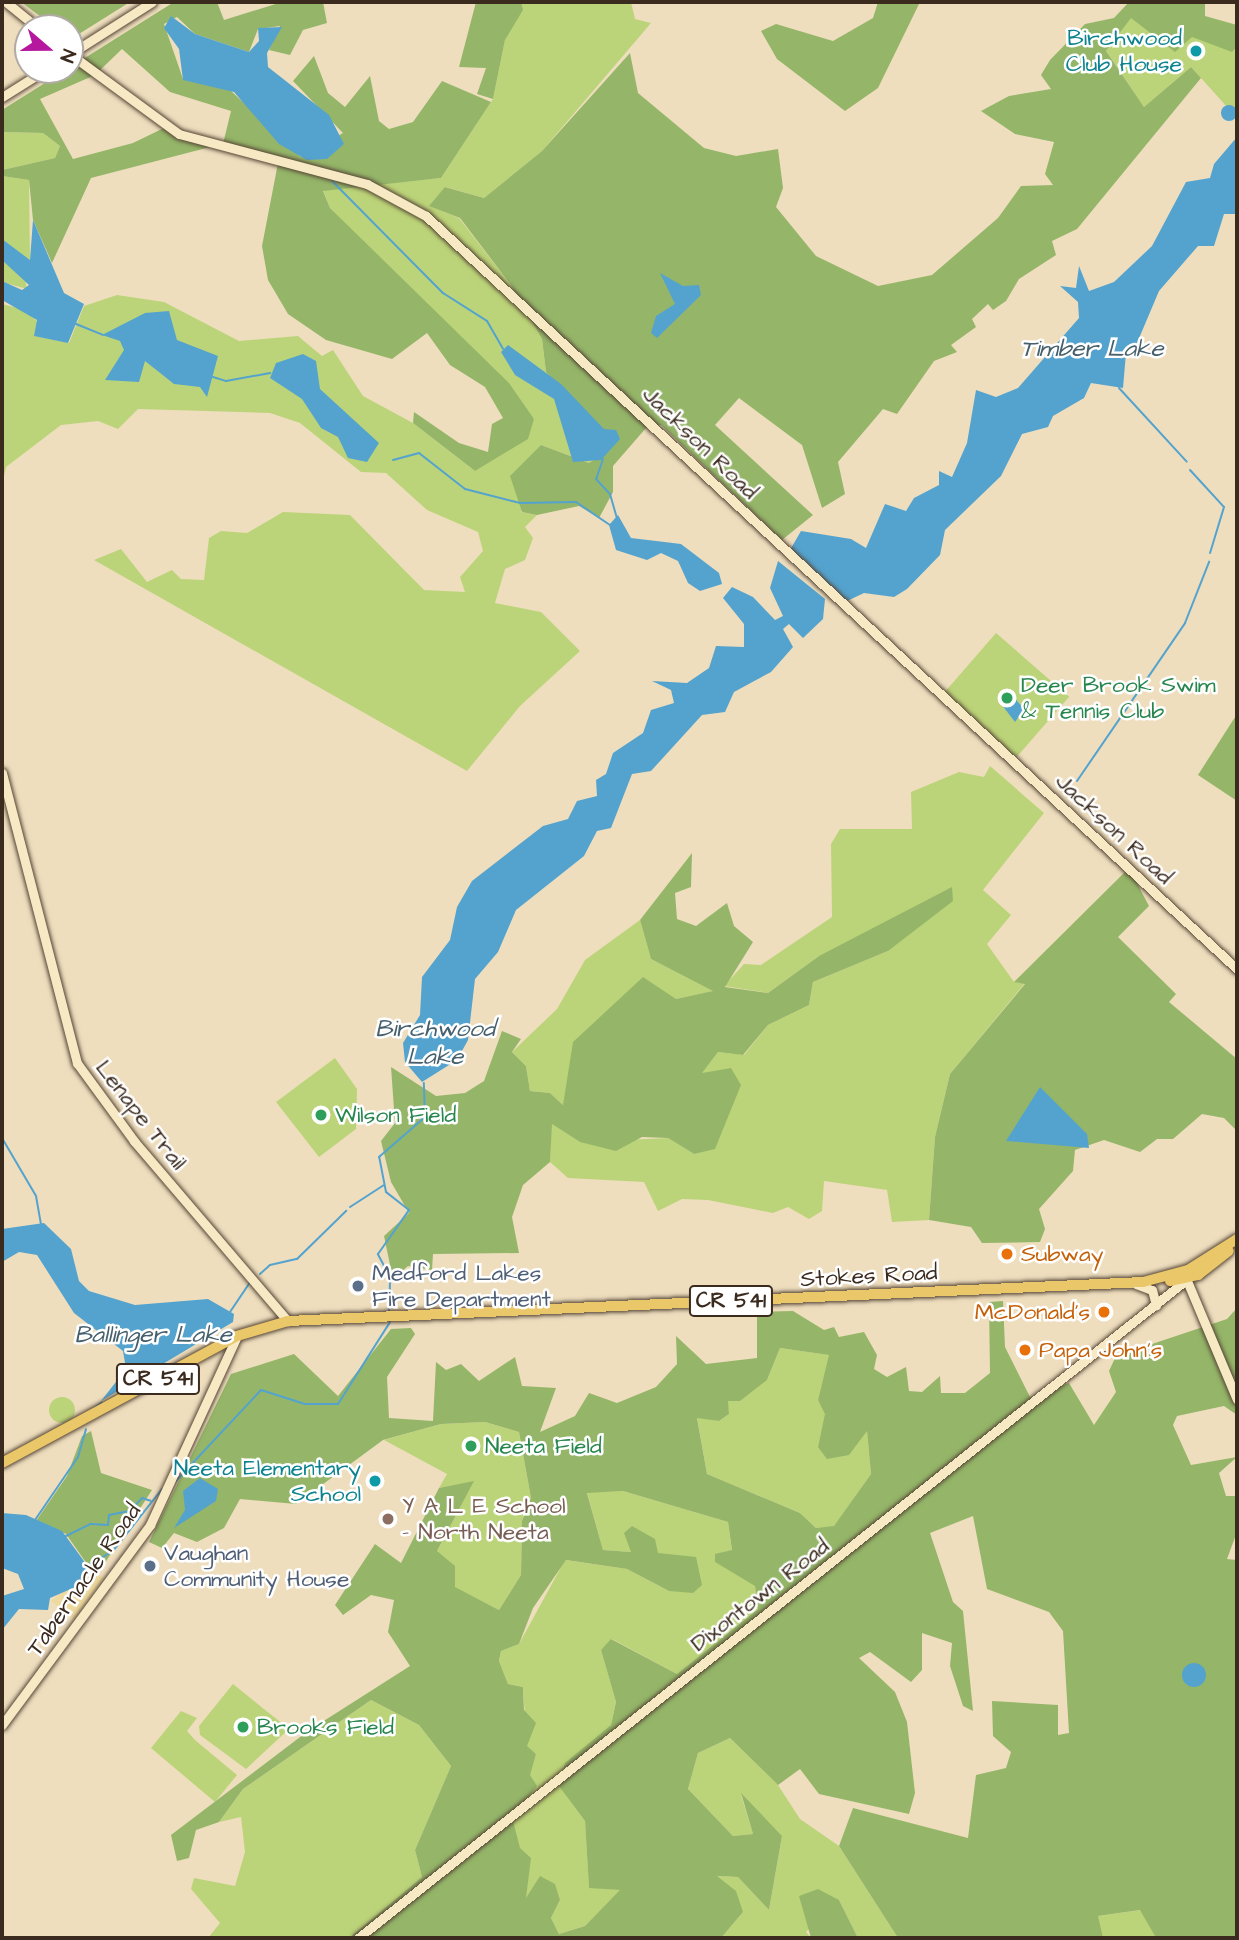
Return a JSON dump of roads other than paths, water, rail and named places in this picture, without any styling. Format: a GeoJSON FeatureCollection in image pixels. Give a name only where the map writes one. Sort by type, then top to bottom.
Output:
{"type":"FeatureCollection","features":[{"type":"Feature","properties":{"kind":"main road"},"geometry":{"type":"LineString","coordinates":[[1184,1276],[1237,1240]]}},
{"type":"Feature","properties":{"kind":"main road","name":"Stokes Road"},"geometry":{"type":"LineString","coordinates":[[2,1463],[237,1336],[288,1321],[1130,1283],[1184,1276]]}},
{"type":"Feature","properties":{"kind":"street"},"geometry":{"type":"LineString","coordinates":[[6,2],[21,14]]}},
{"type":"Feature","properties":{"kind":"street"},"geometry":{"type":"LineString","coordinates":[[84,45],[152,2]]}},
{"type":"Feature","properties":{"kind":"street","name":"Jackson Road"},"geometry":{"type":"LineString","coordinates":[[84,64],[179,134],[367,184],[418,211],[780,547],[860,625],[1237,969]]}},
{"type":"Feature","properties":{"kind":"street"},"geometry":{"type":"LineString","coordinates":[[2,97],[23,84]]}},
{"type":"Feature","properties":{"kind":"street","name":"Lenape Trail"},"geometry":{"type":"LineString","coordinates":[[2,774],[77,1063],[142,1151],[288,1321]]}},
{"type":"Feature","properties":{"kind":"street"},"geometry":{"type":"LineString","coordinates":[[1184,1276],[1237,1400]]}},
{"type":"Feature","properties":{"kind":"street","name":"Dixontown Road"},"geometry":{"type":"LineString","coordinates":[[358,1938],[1156,1305],[1184,1276]]}},
{"type":"Feature","properties":{"kind":"street"},"geometry":{"type":"LineString","coordinates":[[1130,1283],[1152,1290],[1156,1305]]}},
{"type":"Feature","properties":{"kind":"street","name":"Tabernacle Road"},"geometry":{"type":"LineString","coordinates":[[2,1724],[150,1525],[237,1336]]}},
{"type":"Feature","properties":{"kind":"water"},"geometry":{"type":"Polygon","coordinates":[[[171,16],[195,34],[249,52],[259,41],[258,28],[282,27],[267,53],[268,67],[329,115],[344,144],[327,159],[307,160],[279,144],[234,92],[183,80],[179,49],[164,28],[171,16]]]}},
{"type":"Feature","properties":{"kind":"water"},"geometry":{"type":"Polygon","coordinates":[[[1229,105],[1235,107],[1235,119],[1229,121],[1223,119],[1221,113],[1223,107],[1229,105]]]}},
{"type":"Feature","properties":{"kind":"water","name":"Timber Lake"},"geometry":{"type":"Polygon","coordinates":[[[1237,137],[1237,214],[1224,214],[1214,246],[1198,246],[1159,291],[1137,343],[1126,353],[1123,388],[1091,383],[1084,398],[1053,416],[1048,427],[1022,434],[1001,476],[945,530],[940,555],[907,589],[894,597],[864,593],[847,601],[790,550],[801,531],[851,539],[866,548],[885,504],[906,511],[914,498],[939,485],[939,471],[952,477],[967,443],[976,390],[996,397],[1018,388],[1079,318],[1078,302],[1060,286],[1076,288],[1079,266],[1089,291],[1114,282],[1152,246],[1186,182],[1210,178],[1214,164],[1237,137]]]}},
{"type":"Feature","properties":{"kind":"water"},"geometry":{"type":"Polygon","coordinates":[[[33,220],[64,293],[84,304],[68,343],[34,336],[37,320],[2,300],[2,281],[22,290],[29,285],[3,261],[2,239],[30,260],[33,220]]]}},
{"type":"Feature","properties":{"kind":"water"},"geometry":{"type":"Polygon","coordinates":[[[660,273],[683,286],[699,285],[701,295],[657,338],[651,333],[656,316],[675,304],[660,273]]]}},
{"type":"Feature","properties":{"kind":"water"},"geometry":{"type":"Polygon","coordinates":[[[169,311],[177,340],[218,356],[207,397],[200,387],[174,384],[145,361],[139,382],[105,380],[124,350],[120,341],[102,335],[145,313],[169,311]]]}},
{"type":"Feature","properties":{"kind":"water"},"geometry":{"type":"Polygon","coordinates":[[[508,345],[561,384],[604,429],[616,430],[620,439],[601,460],[573,462],[554,399],[515,375],[501,352],[508,345]]]}},
{"type":"Feature","properties":{"kind":"water"},"geometry":{"type":"Polygon","coordinates":[[[303,354],[316,361],[320,389],[379,443],[367,462],[348,458],[338,437],[321,428],[302,399],[270,378],[276,363],[303,354]]]}},
{"type":"Feature","properties":{"kind":"water"},"geometry":{"type":"Polygon","coordinates":[[[618,515],[631,538],[681,544],[719,573],[722,584],[700,591],[688,583],[678,561],[661,553],[647,560],[616,550],[609,525],[618,515]]]}},
{"type":"Feature","properties":{"kind":"water","name":"Birchwood Lake"},"geometry":{"type":"Polygon","coordinates":[[[778,561],[825,599],[823,619],[803,638],[789,624],[783,629],[793,647],[771,672],[734,692],[725,712],[702,715],[651,771],[632,774],[611,828],[597,831],[584,856],[516,910],[498,952],[475,979],[468,1040],[457,1060],[422,1082],[405,1062],[403,1043],[420,1015],[422,977],[450,940],[457,907],[472,881],[543,826],[568,819],[577,801],[597,796],[596,780],[606,774],[613,753],[643,733],[651,710],[674,703],[671,690],[652,681],[687,683],[709,668],[716,646],[744,647],[744,624],[723,598],[732,587],[753,597],[775,620],[783,616],[770,588],[778,561]]]}},
{"type":"Feature","properties":{"kind":"water"},"geometry":{"type":"Polygon","coordinates":[[[1011,694],[1024,709],[1015,722],[1002,705],[1011,694]]]}},
{"type":"Feature","properties":{"kind":"water"},"geometry":{"type":"Polygon","coordinates":[[[1040,1087],[1087,1134],[1089,1148],[1006,1141],[1040,1087]]]}},
{"type":"Feature","properties":{"kind":"water","name":"Ballinger Lake"},"geometry":{"type":"Polygon","coordinates":[[[44,1223],[71,1249],[79,1281],[89,1291],[135,1305],[208,1299],[234,1314],[233,1322],[101,1401],[126,1369],[123,1351],[74,1313],[37,1255],[19,1252],[2,1262],[2,1229],[44,1223]]]}},
{"type":"Feature","properties":{"kind":"water"},"geometry":{"type":"Polygon","coordinates":[[[200,1478],[218,1489],[216,1501],[174,1528],[185,1510],[183,1491],[200,1478]]]}},
{"type":"Feature","properties":{"kind":"water"},"geometry":{"type":"Polygon","coordinates":[[[2,1513],[26,1515],[62,1531],[89,1568],[80,1585],[50,1598],[48,1610],[19,1609],[2,1630],[2,1596],[24,1589],[18,1574],[2,1568],[2,1513]]]}},
{"type":"Feature","properties":{"kind":"water"},"geometry":{"type":"Polygon","coordinates":[[[1194,1663],[1203,1666],[1206,1675],[1203,1684],[1194,1687],[1185,1684],[1182,1675],[1185,1666],[1194,1663]]]}},
{"type":"Feature","properties":{"kind":"waterway"},"geometry":{"type":"LineString","coordinates":[[332,181],[443,293],[487,321],[503,349]]}},
{"type":"Feature","properties":{"kind":"waterway"},"geometry":{"type":"LineString","coordinates":[[76,324],[103,335]]}},
{"type":"Feature","properties":{"kind":"waterway"},"geometry":{"type":"LineString","coordinates":[[213,377],[226,381],[270,373]]}},
{"type":"Feature","properties":{"kind":"waterway"},"geometry":{"type":"LineString","coordinates":[[1119,388],[1187,462]]}},
{"type":"Feature","properties":{"kind":"waterway"},"geometry":{"type":"LineString","coordinates":[[393,460],[419,453],[465,489],[520,503],[576,502],[610,525]]}},
{"type":"Feature","properties":{"kind":"waterway"},"geometry":{"type":"LineString","coordinates":[[603,459],[596,479],[610,494],[617,518]]}},
{"type":"Feature","properties":{"kind":"waterway"},"geometry":{"type":"LineString","coordinates":[[1190,470],[1224,507],[1210,553]]}},
{"type":"Feature","properties":{"kind":"waterway"},"geometry":{"type":"LineString","coordinates":[[1077,781],[1185,623],[1209,562]]}},
{"type":"Feature","properties":{"kind":"waterway"},"geometry":{"type":"LineString","coordinates":[[389,1311],[390,1277],[378,1254],[409,1210],[386,1192],[379,1157],[425,1117],[424,1083]]}},
{"type":"Feature","properties":{"kind":"waterway"},"geometry":{"type":"LineString","coordinates":[[2,1138],[36,1196],[41,1224]]}},
{"type":"Feature","properties":{"kind":"waterway"},"geometry":{"type":"LineString","coordinates":[[350,1207],[384,1185]]}},
{"type":"Feature","properties":{"kind":"waterway"},"geometry":{"type":"LineString","coordinates":[[260,1274],[270,1265],[297,1259],[346,1211]]}},
{"type":"Feature","properties":{"kind":"waterway"},"geometry":{"type":"LineString","coordinates":[[230,1312],[250,1282]]}},
{"type":"Feature","properties":{"kind":"waterway"},"geometry":{"type":"LineString","coordinates":[[174,1483],[261,1390],[305,1404],[338,1404],[390,1322]]}},
{"type":"Feature","properties":{"kind":"waterway"},"geometry":{"type":"LineString","coordinates":[[93,1409],[102,1402]]}},
{"type":"Feature","properties":{"kind":"waterway"},"geometry":{"type":"LineString","coordinates":[[35,1520],[78,1457],[86,1429]]}},
{"type":"Feature","properties":{"kind":"waterway"},"geometry":{"type":"LineString","coordinates":[[87,1566],[113,1551],[162,1489]]}},
{"type":"Feature","properties":{"kind":"waterway"},"geometry":{"type":"LineString","coordinates":[[66,1536],[91,1524],[108,1525],[109,1515],[130,1511],[142,1498],[151,1501]]}},
{"type":"Feature","properties":{"kind":"place","name":"Birchwood Club House"},"geometry":{"type":"Point","coordinates":[1196,51]}},
{"type":"Feature","properties":{"kind":"place","name":"Deer Brook Swim & Tennis Club"},"geometry":{"type":"Point","coordinates":[1007,698]}},
{"type":"Feature","properties":{"kind":"place","name":"Wilson Field"},"geometry":{"type":"Point","coordinates":[321,1115]}},
{"type":"Feature","properties":{"kind":"place","name":"Subway"},"geometry":{"type":"Point","coordinates":[1007,1254]}},
{"type":"Feature","properties":{"kind":"place","name":"Medford Lakes Fire Department"},"geometry":{"type":"Point","coordinates":[358,1286]}},
{"type":"Feature","properties":{"kind":"place","name":"McDonald's"},"geometry":{"type":"Point","coordinates":[1104,1312]}},
{"type":"Feature","properties":{"kind":"place","name":"Papa John's"},"geometry":{"type":"Point","coordinates":[1025,1350]}},
{"type":"Feature","properties":{"kind":"place","name":"Neeta Field"},"geometry":{"type":"Point","coordinates":[471,1446]}},
{"type":"Feature","properties":{"kind":"place","name":"Neeta Elementary School"},"geometry":{"type":"Point","coordinates":[375,1481]}},
{"type":"Feature","properties":{"kind":"place","name":"Y A L E School - North Neeta"},"geometry":{"type":"Point","coordinates":[388,1519]}},
{"type":"Feature","properties":{"kind":"place","name":"Vaughan Community House"},"geometry":{"type":"Point","coordinates":[150,1566]}},
{"type":"Feature","properties":{"kind":"place","name":"Brooks Field"},"geometry":{"type":"Point","coordinates":[243,1727]}}]}
